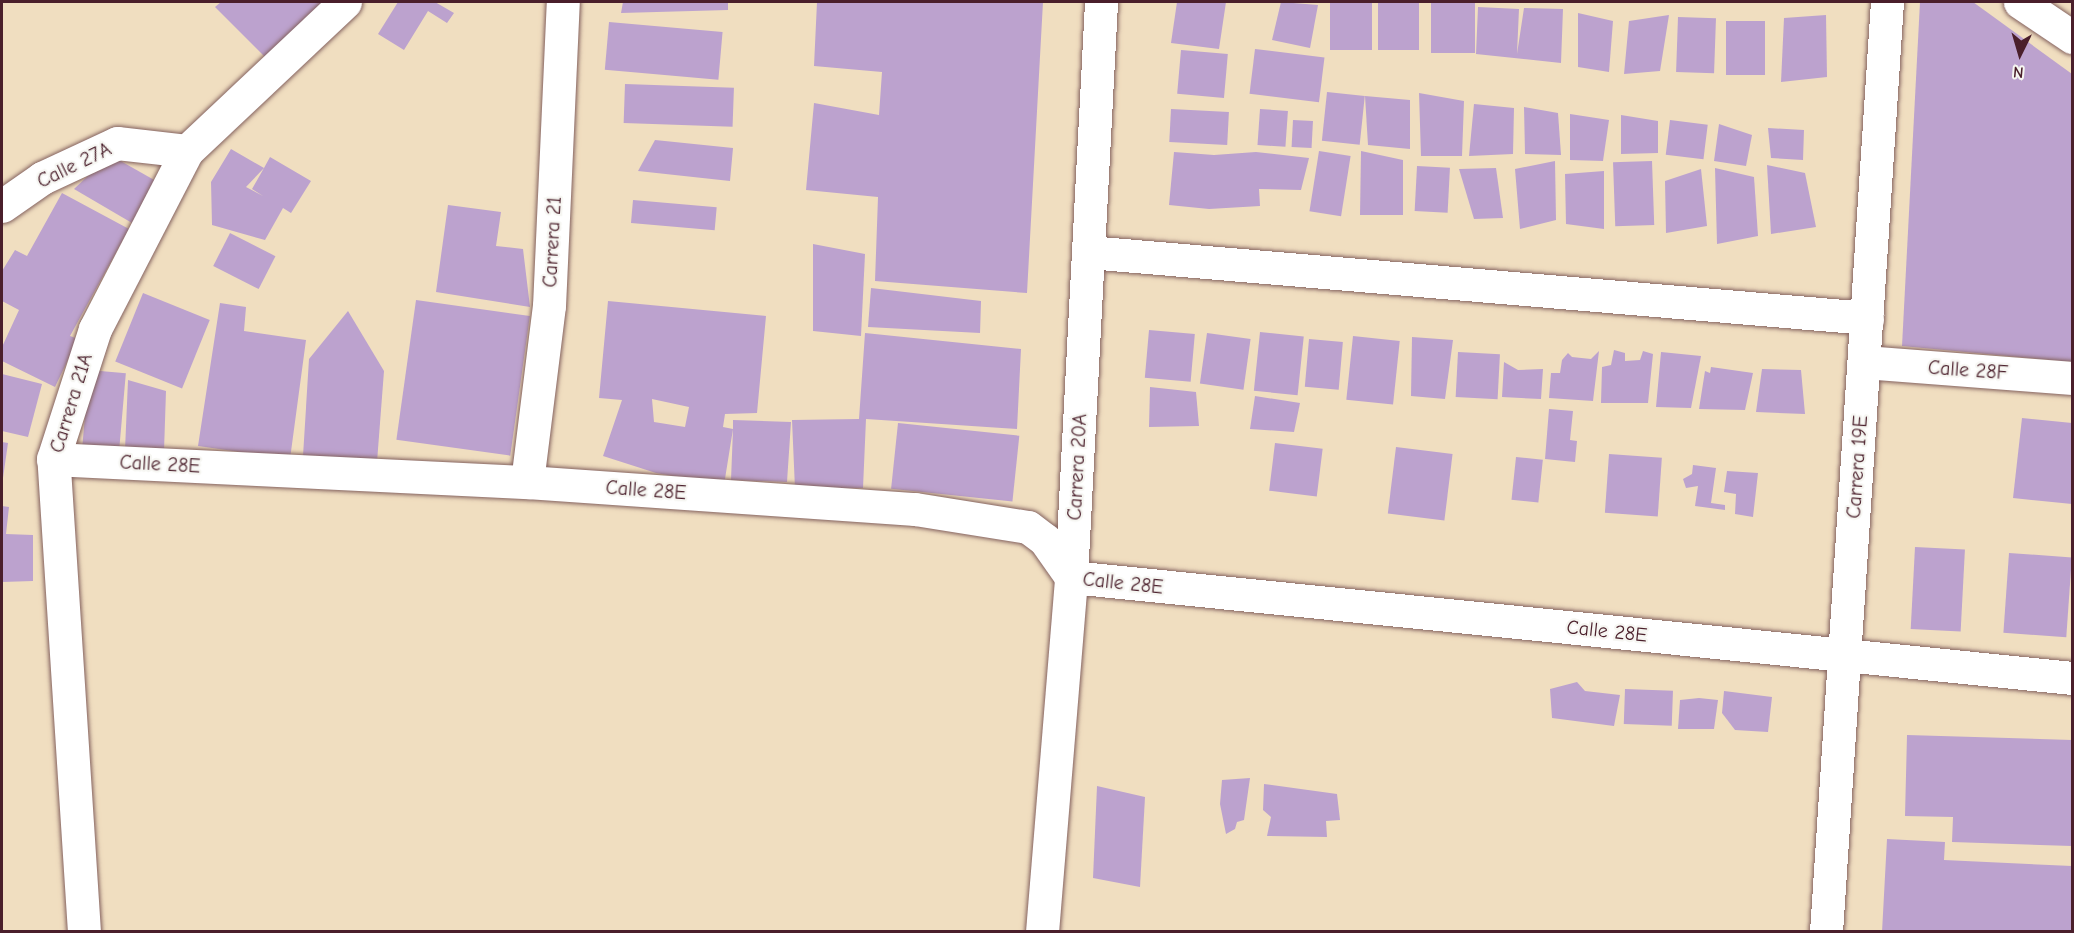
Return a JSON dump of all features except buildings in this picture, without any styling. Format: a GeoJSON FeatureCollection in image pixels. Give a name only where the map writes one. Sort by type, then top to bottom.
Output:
{"type":"FeatureCollection","features":[{"type":"Feature","properties":{"kind":"street","name":"Carrera 21A"},"geometry":{"type":"LineString","coordinates":[[84,932],[53,459],[95,329],[188,151],[345,2]]}},
{"type":"Feature","properties":{"kind":"street","name":"Carrera 21"},"geometry":{"type":"LineString","coordinates":[[527,482],[549,306],[563,2]]}},
{"type":"Feature","properties":{"kind":"street","name":"Carrera 20A"},"geometry":{"type":"LineString","coordinates":[[1042,932],[1071,577],[1101,2]]}},
{"type":"Feature","properties":{"kind":"street","name":"Carrera 19E"},"geometry":{"type":"LineString","coordinates":[[1826,932],[1887,2]]}},
{"type":"Feature","properties":{"kind":"street"},"geometry":{"type":"LineString","coordinates":[[2020,2],[2073,37]]}},
{"type":"Feature","properties":{"kind":"street","name":"Calle 27A"},"geometry":{"type":"LineString","coordinates":[[2,206],[42,178],[117,143],[188,151]]}},
{"type":"Feature","properties":{"kind":"street"},"geometry":{"type":"LineString","coordinates":[[1088,252],[1867,318]]}},
{"type":"Feature","properties":{"kind":"street","name":"Calle 28F"},"geometry":{"type":"LineString","coordinates":[[1864,362],[2073,378]]}},
{"type":"Feature","properties":{"kind":"street","name":"Calle 28E"},"geometry":{"type":"LineString","coordinates":[[53,459],[527,482],[915,509],[1028,527],[1045,540],[1071,577],[2073,678]]}}]}
